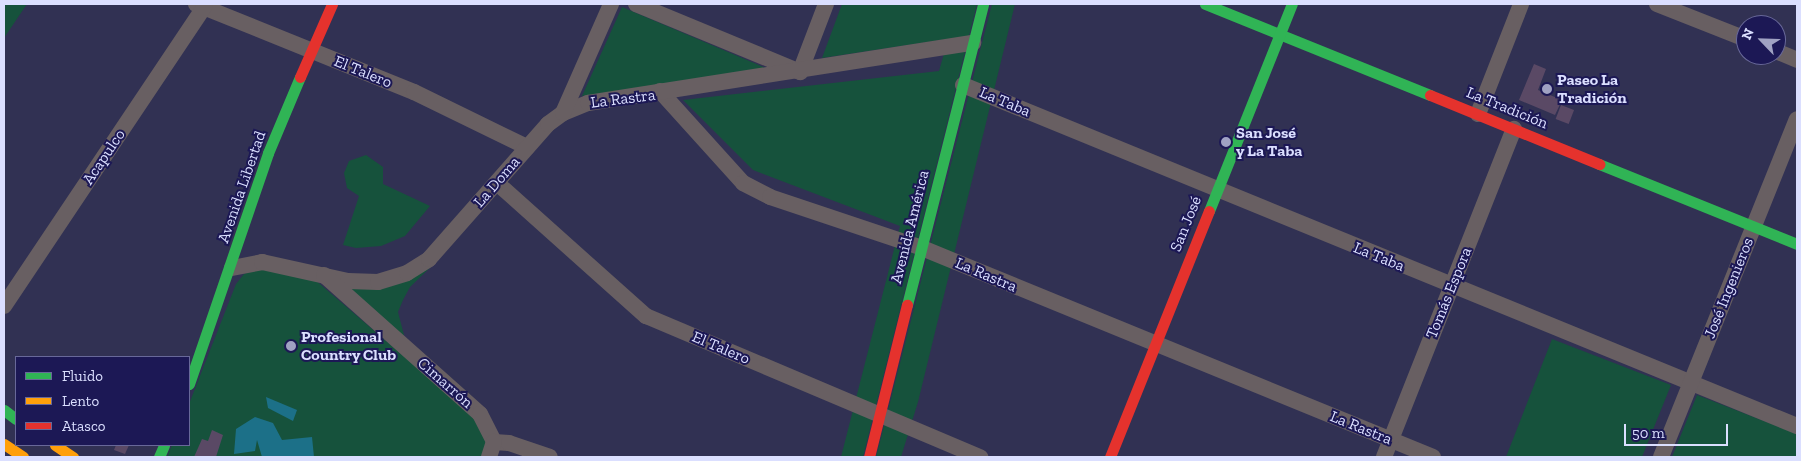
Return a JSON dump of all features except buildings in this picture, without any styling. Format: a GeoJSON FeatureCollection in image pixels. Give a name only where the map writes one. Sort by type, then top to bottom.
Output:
{"type":"FeatureCollection","features":[{"type":"Feature","properties":{"kind":"street","name":"Avenida Libertad"},"geometry":{"type":"LineString","coordinates":[[190,381],[232,268],[268,153],[314,52],[332,4]]}},
{"type":"Feature","properties":{"kind":"street","name":"La Doma"},"geometry":{"type":"LineString","coordinates":[[324,275],[378,282],[407,273],[429,259],[527,147],[563,112],[611,4]]}},
{"type":"Feature","properties":{"kind":"street"},"geometry":{"type":"LineString","coordinates":[[636,4],[800,72]]}},
{"type":"Feature","properties":{"kind":"street"},"geometry":{"type":"LineString","coordinates":[[800,72],[826,4]]}},
{"type":"Feature","properties":{"kind":"street","name":"Avenida América"},"geometry":{"type":"LineString","coordinates":[[869,457],[983,4]]}},
{"type":"Feature","properties":{"kind":"street","name":"La Tradición"},"geometry":{"type":"LineString","coordinates":[[1205,4],[1797,244]]}},
{"type":"Feature","properties":{"kind":"street","name":"San José"},"geometry":{"type":"LineString","coordinates":[[1110,457],[1292,4]]}},
{"type":"Feature","properties":{"kind":"street"},"geometry":{"type":"LineString","coordinates":[[1478,114],[1522,4]]}},
{"type":"Feature","properties":{"kind":"street"},"geometry":{"type":"LineString","coordinates":[[1656,4],[1736,35]]}},
{"type":"Feature","properties":{"kind":"street","name":"El Talero"},"geometry":{"type":"LineString","coordinates":[[200,5],[414,92],[527,147]]}},
{"type":"Feature","properties":{"kind":"street","name":"Acapulco"},"geometry":{"type":"LineString","coordinates":[[4,306],[200,5]]}},
{"type":"Feature","properties":{"kind":"street"},"geometry":{"type":"LineString","coordinates":[[660,91],[800,72],[973,43]]}},
{"type":"Feature","properties":{"kind":"street","name":"La Taba"},"geometry":{"type":"LineString","coordinates":[[963,85],[1217,191],[1797,426]]}},
{"type":"Feature","properties":{"kind":"street","name":"La Rastra"},"geometry":{"type":"LineString","coordinates":[[563,112],[588,103],[660,91],[743,183],[770,197],[922,248],[1154,346],[1433,457]]}},
{"type":"Feature","properties":{"kind":"street","name":"José Ingenieros"},"geometry":{"type":"LineString","coordinates":[[1662,457],[1797,119]]}},
{"type":"Feature","properties":{"kind":"street","name":"Tomás Espora"},"geometry":{"type":"LineString","coordinates":[[1384,457],[1514,129]]}},
{"type":"Feature","properties":{"kind":"street","name":"El Talero"},"geometry":{"type":"LineString","coordinates":[[497,183],[646,316],[880,417],[980,457]]}},
{"type":"Feature","properties":{"kind":"street","name":"Cimarrón"},"geometry":{"type":"LineString","coordinates":[[232,268],[262,262],[324,275],[480,414],[491,450],[509,443],[550,457]]}},
{"type":"Feature","properties":{"kind":"street"},"geometry":{"type":"LineString","coordinates":[[4,410],[15,417]]}},
{"type":"Feature","properties":{"kind":"street"},"geometry":{"type":"LineString","coordinates":[[4,444],[23,457]]}},
{"type":"Feature","properties":{"kind":"street"},"geometry":{"type":"LineString","coordinates":[[56,446],[73,457]]}},
{"type":"Feature","properties":{"kind":"green space"},"geometry":{"type":"Polygon","coordinates":[[[4,4],[27,4],[4,38],[4,4]]]}},
{"type":"Feature","properties":{"kind":"green space"},"geometry":{"type":"Polygon","coordinates":[[[842,4],[977,4],[863,457],[841,457],[900,226],[753,170],[683,100],[939,71],[948,39],[822,58],[842,4]]]}},
{"type":"Feature","properties":{"kind":"green space"},"geometry":{"type":"Polygon","coordinates":[[[992,4],[1015,4],[918,402],[901,457],[876,457],[992,4]]]}},
{"type":"Feature","properties":{"kind":"green space"},"geometry":{"type":"Polygon","coordinates":[[[622,7],[768,69],[582,96],[622,7]]]}},
{"type":"Feature","properties":{"kind":"green space"},"geometry":{"type":"Polygon","coordinates":[[[366,155],[383,167],[383,184],[430,206],[405,236],[381,246],[356,248],[343,245],[359,196],[347,188],[344,173],[349,161],[366,155]]]}},
{"type":"Feature","properties":{"kind":"green space"},"geometry":{"type":"Polygon","coordinates":[[[434,264],[410,287],[403,300],[398,312],[404,335],[400,337],[343,284],[434,264]]]}},
{"type":"Feature","properties":{"kind":"green space","name":"Profesional Country Club"},"geometry":{"type":"Polygon","coordinates":[[[260,268],[313,278],[472,415],[486,442],[483,457],[167,457],[172,446],[190,446],[190,401],[236,284],[244,274],[260,268]]]}},
{"type":"Feature","properties":{"kind":"green space"},"geometry":{"type":"Polygon","coordinates":[[[1552,339],[1671,385],[1642,457],[1506,457],[1552,339]]]}},
{"type":"Feature","properties":{"kind":"green space"},"geometry":{"type":"Polygon","coordinates":[[[1697,395],[1797,434],[1797,457],[1672,457],[1697,395]]]}},
{"type":"Feature","properties":{"kind":"water"},"geometry":{"type":"Polygon","coordinates":[[[266,397],[297,410],[293,421],[268,408],[266,397]]]}},
{"type":"Feature","properties":{"kind":"water"},"geometry":{"type":"Polygon","coordinates":[[[255,417],[273,423],[282,440],[312,437],[314,457],[262,457],[257,440],[255,451],[234,454],[236,429],[255,417]]]}},
{"type":"Feature","properties":{"kind":"traffic: fast"},"geometry":{"type":"LineString","coordinates":[[907,305],[983,4]]}},
{"type":"Feature","properties":{"kind":"traffic: fast"},"geometry":{"type":"LineString","coordinates":[[1205,4],[1430,95]]}},
{"type":"Feature","properties":{"kind":"traffic: fast"},"geometry":{"type":"LineString","coordinates":[[1209,211],[1292,4]]}},
{"type":"Feature","properties":{"kind":"traffic: fast"},"geometry":{"type":"LineString","coordinates":[[190,381],[268,153],[300,77]]}},
{"type":"Feature","properties":{"kind":"traffic: fast"},"geometry":{"type":"LineString","coordinates":[[1599,164],[1797,244]]}},
{"type":"Feature","properties":{"kind":"traffic: fast"},"geometry":{"type":"LineString","coordinates":[[4,410],[15,418]]}},
{"type":"Feature","properties":{"kind":"traffic: fast"},"geometry":{"type":"LineString","coordinates":[[159,457],[164,446]]}},
{"type":"Feature","properties":{"kind":"traffic: slow"},"geometry":{"type":"LineString","coordinates":[[4,444],[23,457]]}},
{"type":"Feature","properties":{"kind":"traffic: slow"},"geometry":{"type":"LineString","coordinates":[[56,446],[73,457]]}},
{"type":"Feature","properties":{"kind":"traffic: jam"},"geometry":{"type":"LineString","coordinates":[[300,77],[332,4]]}},
{"type":"Feature","properties":{"kind":"traffic: jam"},"geometry":{"type":"LineString","coordinates":[[1430,95],[1599,164]]}},
{"type":"Feature","properties":{"kind":"traffic: jam"},"geometry":{"type":"LineString","coordinates":[[1110,457],[1209,211]]}},
{"type":"Feature","properties":{"kind":"traffic: jam"},"geometry":{"type":"LineString","coordinates":[[869,457],[907,305]]}},
{"type":"Feature","properties":{"kind":"place","name":"Paseo La Tradición"},"geometry":{"type":"Point","coordinates":[1547,89]}},
{"type":"Feature","properties":{"kind":"place","name":"San José y La Taba"},"geometry":{"type":"Point","coordinates":[1226,142]}},
{"type":"Feature","properties":{"kind":"place","name":"Profesional Country Club"},"geometry":{"type":"Point","coordinates":[291,346]}}]}
